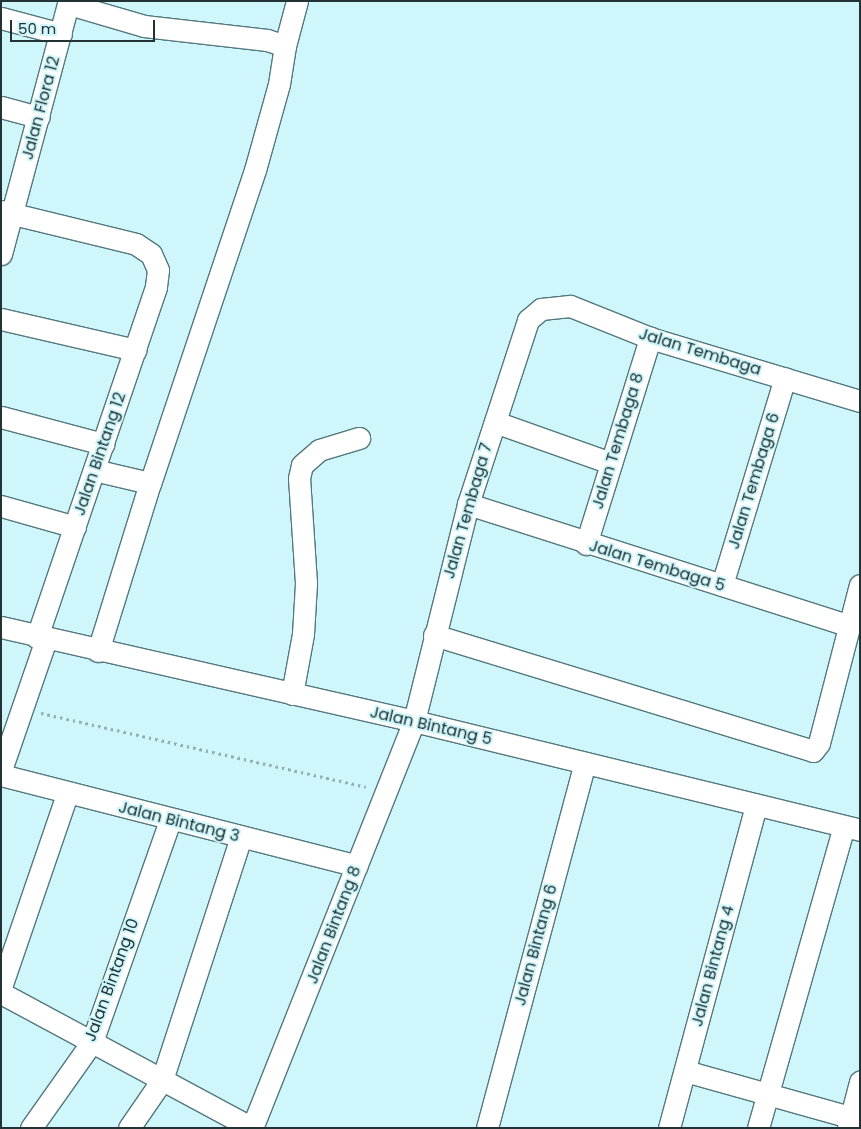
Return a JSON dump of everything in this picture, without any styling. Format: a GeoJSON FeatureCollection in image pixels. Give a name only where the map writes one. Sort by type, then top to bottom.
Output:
{"type":"FeatureCollection","features":[{"type":"Feature","properties":{"kind":"street"},"geometry":{"type":"LineString","coordinates":[[98,651],[150,483],[255,170],[279,84],[285,46],[297,1]]}},
{"type":"Feature","properties":{"kind":"street"},"geometry":{"type":"LineString","coordinates":[[69,3],[144,26],[268,40],[285,46]]}},
{"type":"Feature","properties":{"kind":"street","name":"Jalan Flora 12"},"geometry":{"type":"LineString","coordinates":[[1,254],[7,212],[39,117],[69,3]]}},
{"type":"Feature","properties":{"kind":"street"},"geometry":{"type":"LineString","coordinates":[[1,18],[61,34]]}},
{"type":"Feature","properties":{"kind":"street"},"geometry":{"type":"LineString","coordinates":[[1,107],[39,117]]}},
{"type":"Feature","properties":{"kind":"street","name":"Jalan Bintang 12"},"geometry":{"type":"LineString","coordinates":[[1,770],[23,709],[75,527],[135,350],[158,270],[151,254],[136,244],[7,212]]}},
{"type":"Feature","properties":{"kind":"street","name":"Jalan Tembaga"},"geometry":{"type":"LineString","coordinates":[[541,309],[570,306],[650,338],[860,401]]}},
{"type":"Feature","properties":{"kind":"street","name":"Jalan Tembaga 7"},"geometry":{"type":"LineString","coordinates":[[414,721],[468,504],[522,333],[528,320],[541,309]]}},
{"type":"Feature","properties":{"kind":"street"},"geometry":{"type":"LineString","coordinates":[[1,319],[135,350]]}},
{"type":"Feature","properties":{"kind":"street","name":"Jalan Tembaga 8"},"geometry":{"type":"LineString","coordinates":[[586,544],[650,338]]}},
{"type":"Feature","properties":{"kind":"street","name":"Jalan Tembaga 6"},"geometry":{"type":"LineString","coordinates":[[722,585],[786,378]]}},
{"type":"Feature","properties":{"kind":"street"},"geometry":{"type":"LineString","coordinates":[[1,417],[103,444]]}},
{"type":"Feature","properties":{"kind":"street"},"geometry":{"type":"LineString","coordinates":[[495,422],[612,462]]}},
{"type":"Feature","properties":{"kind":"street"},"geometry":{"type":"LineString","coordinates":[[292,694],[303,634],[306,583],[299,478],[302,465],[319,450],[359,438]]}},
{"type":"Feature","properties":{"kind":"street"},"geometry":{"type":"LineString","coordinates":[[94,470],[150,483]]}},
{"type":"Feature","properties":{"kind":"street","name":"Jalan Tembaga 5"},"geometry":{"type":"LineString","coordinates":[[468,504],[586,544],[847,625]]}},
{"type":"Feature","properties":{"kind":"street"},"geometry":{"type":"LineString","coordinates":[[1,506],[75,527]]}},
{"type":"Feature","properties":{"kind":"street"},"geometry":{"type":"LineString","coordinates":[[434,635],[813,750],[819,743],[847,625],[860,585]]}},
{"type":"Feature","properties":{"kind":"street","name":"Jalan Bintang 5"},"geometry":{"type":"LineString","coordinates":[[1,627],[98,651],[414,721],[852,829]]}},
{"type":"Feature","properties":{"kind":"street","name":"Jalan Bintang 8"},"geometry":{"type":"LineString","coordinates":[[252,1128],[414,721]]}},
{"type":"Feature","properties":{"kind":"street","name":"Jalan Bintang 6"},"geometry":{"type":"LineString","coordinates":[[487,1128],[585,763]]}},
{"type":"Feature","properties":{"kind":"street","name":"Jalan Bintang 3"},"geometry":{"type":"LineString","coordinates":[[1,775],[67,794],[357,866]]}},
{"type":"Feature","properties":{"kind":"street"},"geometry":{"type":"LineString","coordinates":[[1,987],[67,794]]}},
{"type":"Feature","properties":{"kind":"street","name":"Jalan Bintang 4"},"geometry":{"type":"LineString","coordinates":[[669,1128],[756,805]]}},
{"type":"Feature","properties":{"kind":"street","name":"Jalan Bintang 10"},"geometry":{"type":"LineString","coordinates":[[31,1128],[92,1042],[170,820]]}},
{"type":"Feature","properties":{"kind":"street"},"geometry":{"type":"LineString","coordinates":[[758,1128],[767,1094],[852,829]]}},
{"type":"Feature","properties":{"kind":"street"},"geometry":{"type":"LineString","coordinates":[[129,1128],[162,1080],[241,837]]}},
{"type":"Feature","properties":{"kind":"street"},"geometry":{"type":"LineString","coordinates":[[1,993],[252,1128]]}},
{"type":"Feature","properties":{"kind":"street"},"geometry":{"type":"LineString","coordinates":[[684,1071],[767,1094],[849,1123],[860,1082]]}},
{"type":"Feature","properties":{"kind":"path"},"geometry":{"type":"LineString","coordinates":[[23,709],[387,792]]}}]}
